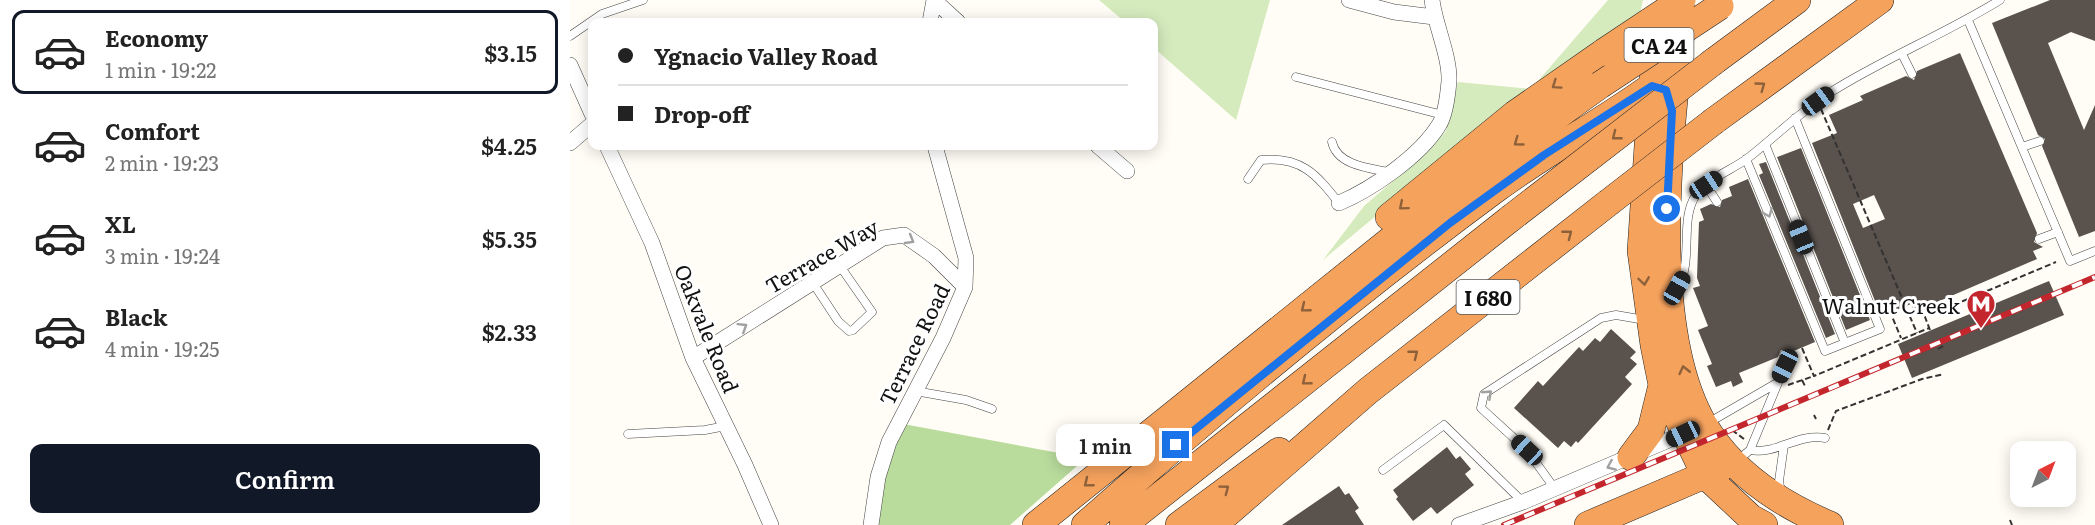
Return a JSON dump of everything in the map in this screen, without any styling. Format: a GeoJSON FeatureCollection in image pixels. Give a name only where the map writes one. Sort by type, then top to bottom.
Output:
{"type":"FeatureCollection","features":[{"type":"Feature","properties":{"kind":"highway"},"geometry":{"type":"LineString","coordinates":[[1631,457],[1651,430],[1660,403],[1662,385],[1641,251],[1652,86],[1665,0]]}},
{"type":"Feature","properties":{"kind":"highway"},"geometry":{"type":"LineString","coordinates":[[1350,271],[1378,226],[1515,114],[1684,0]]}},
{"type":"Feature","properties":{"kind":"highway"},"geometry":{"type":"LineString","coordinates":[[1684,0],[1672,111],[1666,222],[1671,300],[1684,374],[1691,399],[1704,428],[1705,475],[1751,518],[1764,525]]}},
{"type":"Feature","properties":{"kind":"highway","name":"I 680"},"geometry":{"type":"LineString","coordinates":[[1123,525],[1511,218],[1797,0]]}},
{"type":"Feature","properties":{"kind":"highway","name":"I 680"},"geometry":{"type":"LineString","coordinates":[[1214,525],[1368,391],[1714,121],[1880,0]]}},
{"type":"Feature","properties":{"kind":"highway","name":"CA 24"},"geometry":{"type":"LineString","coordinates":[[1036,525],[1350,271],[1485,166],[1600,85],[1725,3]]}},
{"type":"Feature","properties":{"kind":"highway"},"geometry":{"type":"LineString","coordinates":[[1085,525],[1200,424],[1450,223],[1544,155],[1652,86],[1666,90],[1672,111]]}},
{"type":"Feature","properties":{"kind":"highway"},"geometry":{"type":"LineString","coordinates":[[1662,385],[1704,428],[1741,456],[1782,500],[1830,525]]}},
{"type":"Feature","properties":{"kind":"highway"},"geometry":{"type":"LineString","coordinates":[[1179,525],[1239,479],[1368,391]]}},
{"type":"Feature","properties":{"kind":"highway"},"geometry":{"type":"LineString","coordinates":[[1588,525],[1705,475],[1741,456]]}},
{"type":"Feature","properties":{"kind":"street"},"geometry":{"type":"LineString","coordinates":[[931,18],[934,0]]}},
{"type":"Feature","properties":{"kind":"street"},"geometry":{"type":"LineString","coordinates":[[934,0],[954,18]]}},
{"type":"Feature","properties":{"kind":"street"},"geometry":{"type":"LineString","coordinates":[[1349,0],[1394,12],[1434,17]]}},
{"type":"Feature","properties":{"kind":"street"},"geometry":{"type":"LineString","coordinates":[[1339,203],[1358,195],[1390,172],[1425,143],[1440,124],[1449,79],[1432,0]]}},
{"type":"Feature","properties":{"kind":"street"},"geometry":{"type":"LineString","coordinates":[[570,65],[588,100]]}},
{"type":"Feature","properties":{"kind":"street"},"geometry":{"type":"LineString","coordinates":[[570,143],[588,127]]}},
{"type":"Feature","properties":{"kind":"street","name":"Oakvale Road"},"geometry":{"type":"LineString","coordinates":[[609,150],[652,243],[693,358],[771,525]]}},
{"type":"Feature","properties":{"kind":"street","name":"Terrace Road"},"geometry":{"type":"LineString","coordinates":[[871,525],[883,458],[965,287],[966,258],[935,150]]}},
{"type":"Feature","properties":{"kind":"street"},"geometry":{"type":"LineString","coordinates":[[1102,150],[1126,171]]}},
{"type":"Feature","properties":{"kind":"street","name":"Terrace Way"},"geometry":{"type":"LineString","coordinates":[[693,358],[883,238],[904,235],[934,256],[965,287]]}},
{"type":"Feature","properties":{"kind":"street"},"geometry":{"type":"LineString","coordinates":[[1459,525],[1523,502],[1704,428]]}},
{"type":"Feature","properties":{"kind":"lane"},"geometry":{"type":"LineString","coordinates":[[596,18],[643,0]]}},
{"type":"Feature","properties":{"kind":"lane"},"geometry":{"type":"LineString","coordinates":[[1671,300],[1684,277],[1689,243],[1687,216],[1696,194],[1746,159],[1818,101],[1968,20],[2000,0]]}},
{"type":"Feature","properties":{"kind":"lane"},"geometry":{"type":"LineString","coordinates":[[1968,20],[2070,261],[2095,251]]}},
{"type":"Feature","properties":{"kind":"lane"},"geometry":{"type":"LineString","coordinates":[[570,36],[588,24]]}},
{"type":"Feature","properties":{"kind":"lane"},"geometry":{"type":"LineString","coordinates":[[1902,54],[1912,74]]}},
{"type":"Feature","properties":{"kind":"lane"},"geometry":{"type":"LineString","coordinates":[[1296,77],[1443,115]]}},
{"type":"Feature","properties":{"kind":"lane"},"geometry":{"type":"LineString","coordinates":[[1746,159],[1825,351],[1880,328],[1795,118]]}},
{"type":"Feature","properties":{"kind":"lane"},"geometry":{"type":"LineString","coordinates":[[2022,147],[2040,141]]}},
{"type":"Feature","properties":{"kind":"lane"},"geometry":{"type":"LineString","coordinates":[[1332,142],[1334,151],[1345,160],[1390,172]]}},
{"type":"Feature","properties":{"kind":"lane"},"geometry":{"type":"LineString","coordinates":[[1765,144],[1845,343]]}},
{"type":"Feature","properties":{"kind":"lane"},"geometry":{"type":"LineString","coordinates":[[1248,179],[1261,160],[1288,162],[1313,171],[1339,203]]}},
{"type":"Feature","properties":{"kind":"lane"},"geometry":{"type":"LineString","coordinates":[[1706,185],[1717,202]]}},
{"type":"Feature","properties":{"kind":"lane"},"geometry":{"type":"LineString","coordinates":[[2039,239],[2058,231]]}},
{"type":"Feature","properties":{"kind":"lane"},"geometry":{"type":"LineString","coordinates":[[813,283],[842,327],[849,332],[853,330],[872,312],[840,266]]}},
{"type":"Feature","properties":{"kind":"lane"},"geometry":{"type":"LineString","coordinates":[[1555,489],[1527,450],[1481,408],[1484,394],[1601,318],[1616,315],[1650,320]]}},
{"type":"Feature","properties":{"kind":"lane"},"geometry":{"type":"LineString","coordinates":[[1741,456],[1785,366],[1784,355]]}},
{"type":"Feature","properties":{"kind":"lane"},"geometry":{"type":"LineString","coordinates":[[1704,428],[1777,383]]}},
{"type":"Feature","properties":{"kind":"lane"},"geometry":{"type":"LineString","coordinates":[[915,391],[966,400],[992,410]]}},
{"type":"Feature","properties":{"kind":"lane"},"geometry":{"type":"LineString","coordinates":[[1383,470],[1444,425],[1523,502]]}},
{"type":"Feature","properties":{"kind":"lane"},"geometry":{"type":"LineString","coordinates":[[628,434],[705,430],[726,426]]}},
{"type":"Feature","properties":{"kind":"lane"},"geometry":{"type":"LineString","coordinates":[[1741,456],[1814,436],[1825,438]]}},
{"type":"Feature","properties":{"kind":"lane"},"geometry":{"type":"LineString","coordinates":[[1782,500],[1779,481],[1784,445]]}},
{"type":"Feature","properties":{"kind":"path"},"geometry":{"type":"LineString","coordinates":[[1818,101],[1917,333]]}},
{"type":"Feature","properties":{"kind":"path"},"geometry":{"type":"LineString","coordinates":[[1785,386],[1930,329],[1925,318],[2055,262]]}},
{"type":"Feature","properties":{"kind":"path"},"geometry":{"type":"LineString","coordinates":[[1886,302],[1902,339]]}},
{"type":"Feature","properties":{"kind":"path"},"geometry":{"type":"LineString","coordinates":[[1938,349],[1946,345]]}},
{"type":"Feature","properties":{"kind":"path"},"geometry":{"type":"LineString","coordinates":[[1802,348],[1814,376]]}},
{"type":"Feature","properties":{"kind":"path"},"geometry":{"type":"LineString","coordinates":[[1828,430],[1836,411],[1922,379],[1944,374]]}},
{"type":"Feature","properties":{"kind":"path"},"geometry":{"type":"LineString","coordinates":[[1802,380],[1806,388]]}},
{"type":"Feature","properties":{"kind":"path"},"geometry":{"type":"LineString","coordinates":[[1814,414],[1816,419]]}},
{"type":"Feature","properties":{"kind":"path"},"geometry":{"type":"LineString","coordinates":[[1704,428],[1744,439]]}},
{"type":"Feature","properties":{"kind":"path"},"geometry":{"type":"LineString","coordinates":[[2010,520],[2012,525]]}},
{"type":"Feature","properties":{"kind":"green space"},"geometry":{"type":"Polygon","coordinates":[[[1099,0],[1270,0],[1236,120],[1158,52],[1158,18],[1120,18],[1099,0]]]}},
{"type":"Feature","properties":{"kind":"green space"},"geometry":{"type":"Polygon","coordinates":[[[1608,0],[1643,0],[1640,14],[1474,134],[1323,260],[1364,206],[1429,150],[1446,131],[1458,82],[1531,89],[1608,0]]]}},
{"type":"Feature","properties":{"kind":"green space"},"geometry":{"type":"Polygon","coordinates":[[[898,423],[1086,458],[1010,525],[871,525],[898,423]]]}},
{"type":"Feature","properties":{"kind":"building"},"geometry":{"type":"Polygon","coordinates":[[[2050,0],[2095,0],[2095,41],[2071,32],[2048,43],[2084,130],[2095,105],[2095,231],[2079,237],[2042,146],[2045,139],[2038,135],[1992,23],[2050,0]]]}},
{"type":"Feature","properties":{"kind":"building"},"geometry":{"type":"Polygon","coordinates":[[[1960,53],[2037,233],[2034,242],[2043,247],[2033,251],[2037,259],[1914,312],[1911,304],[1881,316],[1812,143],[1837,133],[1829,115],[1863,100],[1860,96],[1906,76],[1914,80],[1917,71],[1960,53]],[[1874,195],[1853,204],[1863,228],[1885,219],[1874,195]]]}},
{"type":"Feature","properties":{"kind":"building"},"geometry":{"type":"Polygon","coordinates":[[[1801,148],[1870,320],[1846,330],[1777,157],[1801,148]]]}},
{"type":"Feature","properties":{"kind":"building"},"geometry":{"type":"Polygon","coordinates":[[[1766,162],[1835,334],[1826,338],[1759,175],[1763,173],[1759,164],[1766,162]]]}},
{"type":"Feature","properties":{"kind":"building"},"geometry":{"type":"Polygon","coordinates":[[[1748,179],[1815,342],[1789,353],[1781,350],[1778,357],[1739,373],[1743,382],[1733,387],[1731,381],[1716,387],[1707,366],[1712,364],[1698,330],[1708,326],[1693,288],[1700,286],[1697,278],[1699,222],[1704,220],[1700,209],[1711,204],[1720,207],[1722,200],[1732,196],[1729,187],[1748,179]]]}},
{"type":"Feature","properties":{"kind":"building"},"geometry":{"type":"Polygon","coordinates":[[[2049,281],[2064,315],[1912,378],[1898,344],[2049,281]]]}},
{"type":"Feature","properties":{"kind":"building"},"geometry":{"type":"Polygon","coordinates":[[[1611,329],[1636,352],[1630,358],[1637,364],[1625,377],[1632,384],[1578,443],[1576,441],[1571,447],[1564,441],[1558,448],[1514,408],[1538,381],[1543,386],[1579,347],[1583,351],[1595,338],[1600,342],[1611,329]]]}},
{"type":"Feature","properties":{"kind":"building"},"geometry":{"type":"Polygon","coordinates":[[[1447,447],[1456,459],[1460,456],[1471,469],[1465,474],[1474,485],[1437,514],[1431,507],[1413,521],[1396,499],[1398,497],[1393,490],[1447,447]]]}},
{"type":"Feature","properties":{"kind":"building"},"geometry":{"type":"Polygon","coordinates":[[[1339,486],[1345,495],[1349,493],[1359,508],[1355,511],[1364,525],[1282,525],[1339,486]]]}},
{"type":"Feature","properties":{"kind":"railway"},"geometry":{"type":"LineString","coordinates":[[1504,525],[2095,277]]}},
{"type":"Feature","properties":{"kind":"place","name":"Walnut Creek"},"geometry":{"type":"Point","coordinates":[1981,330]}},
{"type":"Feature","properties":{"kind":"route"},"geometry":{"type":"LineString","coordinates":[[1176,445],[1450,223],[1544,155],[1652,86],[1659,86],[1666,90],[1672,111],[1667,209]]}}]}
